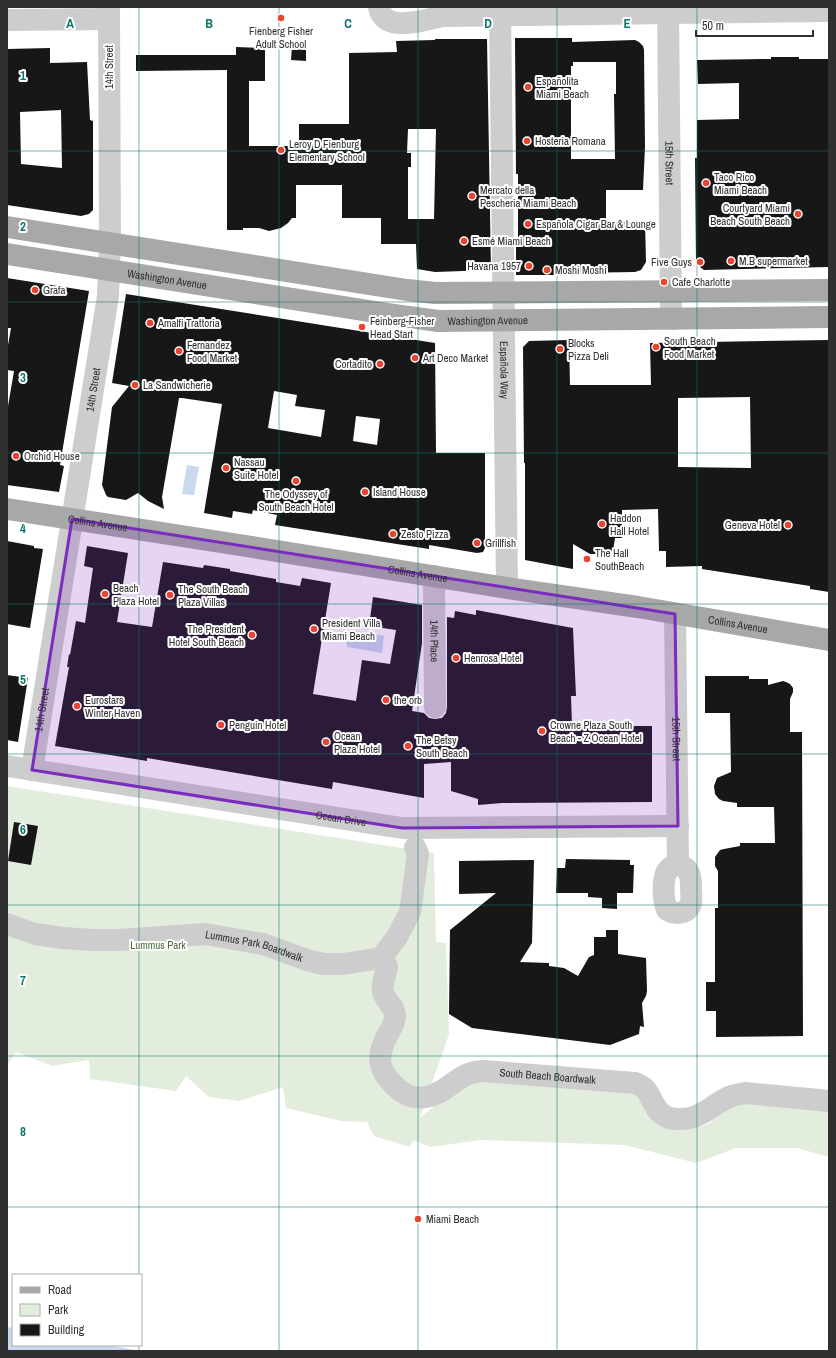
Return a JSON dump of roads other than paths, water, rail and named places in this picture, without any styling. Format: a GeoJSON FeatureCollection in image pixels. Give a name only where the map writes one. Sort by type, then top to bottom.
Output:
{"type":"FeatureCollection","features":[{"type":"Feature","properties":{"kind":"main road"},"geometry":{"type":"LineString","coordinates":[[7,227],[414,291],[435,293],[829,290]]}},
{"type":"Feature","properties":{"kind":"main road","name":"Washington Avenue"},"geometry":{"type":"LineString","coordinates":[[7,254],[419,319],[455,321],[829,317]]}},
{"type":"Feature","properties":{"kind":"main road","name":"Collins Avenue"},"geometry":{"type":"LineString","coordinates":[[7,509],[507,588],[638,607],[829,640]]}},
{"type":"Feature","properties":{"kind":"street"},"geometry":{"type":"LineString","coordinates":[[379,7],[380,14],[385,20],[393,22],[418,22],[434,11],[668,10],[829,12]]}},
{"type":"Feature","properties":{"kind":"street","name":"15th Street"},"geometry":{"type":"LineString","coordinates":[[668,10],[671,319]]}},
{"type":"Feature","properties":{"kind":"street","name":"Española Way"},"geometry":{"type":"LineString","coordinates":[[500,11],[505,320],[507,588]]}},
{"type":"Feature","properties":{"kind":"street"},"geometry":{"type":"LineString","coordinates":[[7,20],[109,13]]}},
{"type":"Feature","properties":{"kind":"street","name":"14th Street"},"geometry":{"type":"LineString","coordinates":[[32,770],[108,296],[110,270],[109,13]]}},
{"type":"Feature","properties":{"kind":"street","name":"14th Place"},"geometry":{"type":"LineString","coordinates":[[434,576],[435,707]]}},
{"type":"Feature","properties":{"kind":"street","name":"15th Street"},"geometry":{"type":"LineString","coordinates":[[676,614],[678,864]]}},
{"type":"Feature","properties":{"kind":"street","name":"Ocean Drive"},"geometry":{"type":"LineString","coordinates":[[7,766],[402,828],[678,826]]}},
{"type":"Feature","properties":{"kind":"street"},"geometry":{"type":"LineString","coordinates":[[381,958],[397,937],[410,912],[418,854],[415,847]]}},
{"type":"Feature","properties":{"kind":"street","name":"Lummus Park Boardwalk"},"geometry":{"type":"LineString","coordinates":[[7,924],[35,934],[93,940],[119,940],[206,934],[263,944],[307,960],[323,964],[343,964],[381,958]]}},
{"type":"Feature","properties":{"kind":"street","name":"South Beach Boardwalk"},"geometry":{"type":"LineString","coordinates":[[381,958],[387,966],[386,976],[382,985],[383,994],[394,1010],[395,1017],[393,1026],[381,1052],[380,1064],[384,1073],[391,1082],[399,1090],[409,1096],[417,1098],[428,1097],[443,1090],[465,1074],[483,1071],[635,1083],[643,1086],[657,1109],[665,1116],[672,1119],[687,1120],[699,1116],[732,1096],[744,1094],[829,1101]]}},
{"type":"Feature","properties":{"kind":"water"},"geometry":{"type":"Polygon","coordinates":[[[187,465],[199,467],[194,495],[182,494],[187,465]]]}},
{"type":"Feature","properties":{"kind":"water"},"geometry":{"type":"Polygon","coordinates":[[[349,630],[384,636],[382,653],[347,647],[347,644],[343,639],[349,630]]]}},
{"type":"Feature","properties":{"kind":"water"},"geometry":{"type":"Polygon","coordinates":[[[7,1327],[12,1328],[12,1346],[113,1346],[140,1351],[7,1351],[7,1327]]]}},
{"type":"Feature","properties":{"kind":"place","name":"Fienberg Fisher Adult School"},"geometry":{"type":"Point","coordinates":[281,18]}},
{"type":"Feature","properties":{"kind":"place","name":"Españolita Miami Beach"},"geometry":{"type":"Point","coordinates":[528,87]}},
{"type":"Feature","properties":{"kind":"place","name":"Hosteria Romana"},"geometry":{"type":"Point","coordinates":[527,141]}},
{"type":"Feature","properties":{"kind":"place","name":"Leroy D Fienburg Elementary School"},"geometry":{"type":"Point","coordinates":[281,150]}},
{"type":"Feature","properties":{"kind":"place","name":"Taco Rico Miami Beach"},"geometry":{"type":"Point","coordinates":[706,183]}},
{"type":"Feature","properties":{"kind":"place","name":"Mercato della Pescheria Miami Beach"},"geometry":{"type":"Point","coordinates":[472,196]}},
{"type":"Feature","properties":{"kind":"place","name":"Courtyard Miami Beach South Beach"},"geometry":{"type":"Point","coordinates":[798,214]}},
{"type":"Feature","properties":{"kind":"place","name":"Española Cigar Bar & Lounge"},"geometry":{"type":"Point","coordinates":[528,224]}},
{"type":"Feature","properties":{"kind":"place","name":"Esmé Miami Beach"},"geometry":{"type":"Point","coordinates":[464,241]}},
{"type":"Feature","properties":{"kind":"place","name":"M.B supermarket"},"geometry":{"type":"Point","coordinates":[731,261]}},
{"type":"Feature","properties":{"kind":"place","name":"Five Guys"},"geometry":{"type":"Point","coordinates":[700,262]}},
{"type":"Feature","properties":{"kind":"place","name":"Havana 1957"},"geometry":{"type":"Point","coordinates":[529,266]}},
{"type":"Feature","properties":{"kind":"place","name":"Moshi Moshi"},"geometry":{"type":"Point","coordinates":[547,270]}},
{"type":"Feature","properties":{"kind":"place","name":"Cafe Charlotte"},"geometry":{"type":"Point","coordinates":[664,282]}},
{"type":"Feature","properties":{"kind":"place","name":"Grafa"},"geometry":{"type":"Point","coordinates":[35,290]}},
{"type":"Feature","properties":{"kind":"place","name":"Amalfi Trattoria"},"geometry":{"type":"Point","coordinates":[150,323]}},
{"type":"Feature","properties":{"kind":"place","name":"Feinberg-Fisher Head Start"},"geometry":{"type":"Point","coordinates":[362,327]}},
{"type":"Feature","properties":{"kind":"place","name":"South Beach Food Market"},"geometry":{"type":"Point","coordinates":[656,347]}},
{"type":"Feature","properties":{"kind":"place","name":"Blocks Pizza Deli"},"geometry":{"type":"Point","coordinates":[560,349]}},
{"type":"Feature","properties":{"kind":"place","name":"Fernandez Food Market"},"geometry":{"type":"Point","coordinates":[179,351]}},
{"type":"Feature","properties":{"kind":"place","name":"Art Deco Market"},"geometry":{"type":"Point","coordinates":[415,358]}},
{"type":"Feature","properties":{"kind":"place","name":"Cortadito"},"geometry":{"type":"Point","coordinates":[380,364]}},
{"type":"Feature","properties":{"kind":"place","name":"La Sandwicherie"},"geometry":{"type":"Point","coordinates":[135,385]}},
{"type":"Feature","properties":{"kind":"place","name":"Orchid House"},"geometry":{"type":"Point","coordinates":[16,456]}},
{"type":"Feature","properties":{"kind":"place","name":"Nassau Suite Hotel"},"geometry":{"type":"Point","coordinates":[226,468]}},
{"type":"Feature","properties":{"kind":"place","name":"The Odyssey of South Beach Hotel"},"geometry":{"type":"Point","coordinates":[296,481]}},
{"type":"Feature","properties":{"kind":"place","name":"Island House"},"geometry":{"type":"Point","coordinates":[365,492]}},
{"type":"Feature","properties":{"kind":"place","name":"Haddon Hall Hotel"},"geometry":{"type":"Point","coordinates":[602,524]}},
{"type":"Feature","properties":{"kind":"place","name":"Geneva Hotel"},"geometry":{"type":"Point","coordinates":[788,525]}},
{"type":"Feature","properties":{"kind":"place","name":"Zesto Pizza"},"geometry":{"type":"Point","coordinates":[393,534]}},
{"type":"Feature","properties":{"kind":"place","name":"Grillfish"},"geometry":{"type":"Point","coordinates":[477,543]}},
{"type":"Feature","properties":{"kind":"place","name":"The Hall SouthBeach"},"geometry":{"type":"Point","coordinates":[587,559]}},
{"type":"Feature","properties":{"kind":"place","name":"Beach Plaza Hotel"},"geometry":{"type":"Point","coordinates":[105,594]}},
{"type":"Feature","properties":{"kind":"place","name":"The South Beach Plaza Villas"},"geometry":{"type":"Point","coordinates":[170,595]}},
{"type":"Feature","properties":{"kind":"place","name":"President Villa Miami Beach"},"geometry":{"type":"Point","coordinates":[314,629]}},
{"type":"Feature","properties":{"kind":"place","name":"The President Hotel South Beach"},"geometry":{"type":"Point","coordinates":[252,635]}},
{"type":"Feature","properties":{"kind":"place","name":"Henrosa Hotel"},"geometry":{"type":"Point","coordinates":[456,658]}},
{"type":"Feature","properties":{"kind":"place","name":"the orb"},"geometry":{"type":"Point","coordinates":[386,700]}},
{"type":"Feature","properties":{"kind":"place","name":"Eurostars Winter Haven"},"geometry":{"type":"Point","coordinates":[77,706]}},
{"type":"Feature","properties":{"kind":"place","name":"Penguin Hotel"},"geometry":{"type":"Point","coordinates":[221,725]}},
{"type":"Feature","properties":{"kind":"place","name":"Crowne Plaza South Beach - Z Ocean Hotel"},"geometry":{"type":"Point","coordinates":[542,731]}},
{"type":"Feature","properties":{"kind":"place","name":"Ocean Plaza Hotel"},"geometry":{"type":"Point","coordinates":[326,742]}},
{"type":"Feature","properties":{"kind":"place","name":"The Betsy South Beach"},"geometry":{"type":"Point","coordinates":[408,746]}},
{"type":"Feature","properties":{"kind":"place","name":"Miami Beach"},"geometry":{"type":"Point","coordinates":[418,1219]}},
{"type":"Feature","properties":{"kind":"park label","name":"Lummus Park"},"geometry":{"type":"Point","coordinates":[158,945]}}]}
